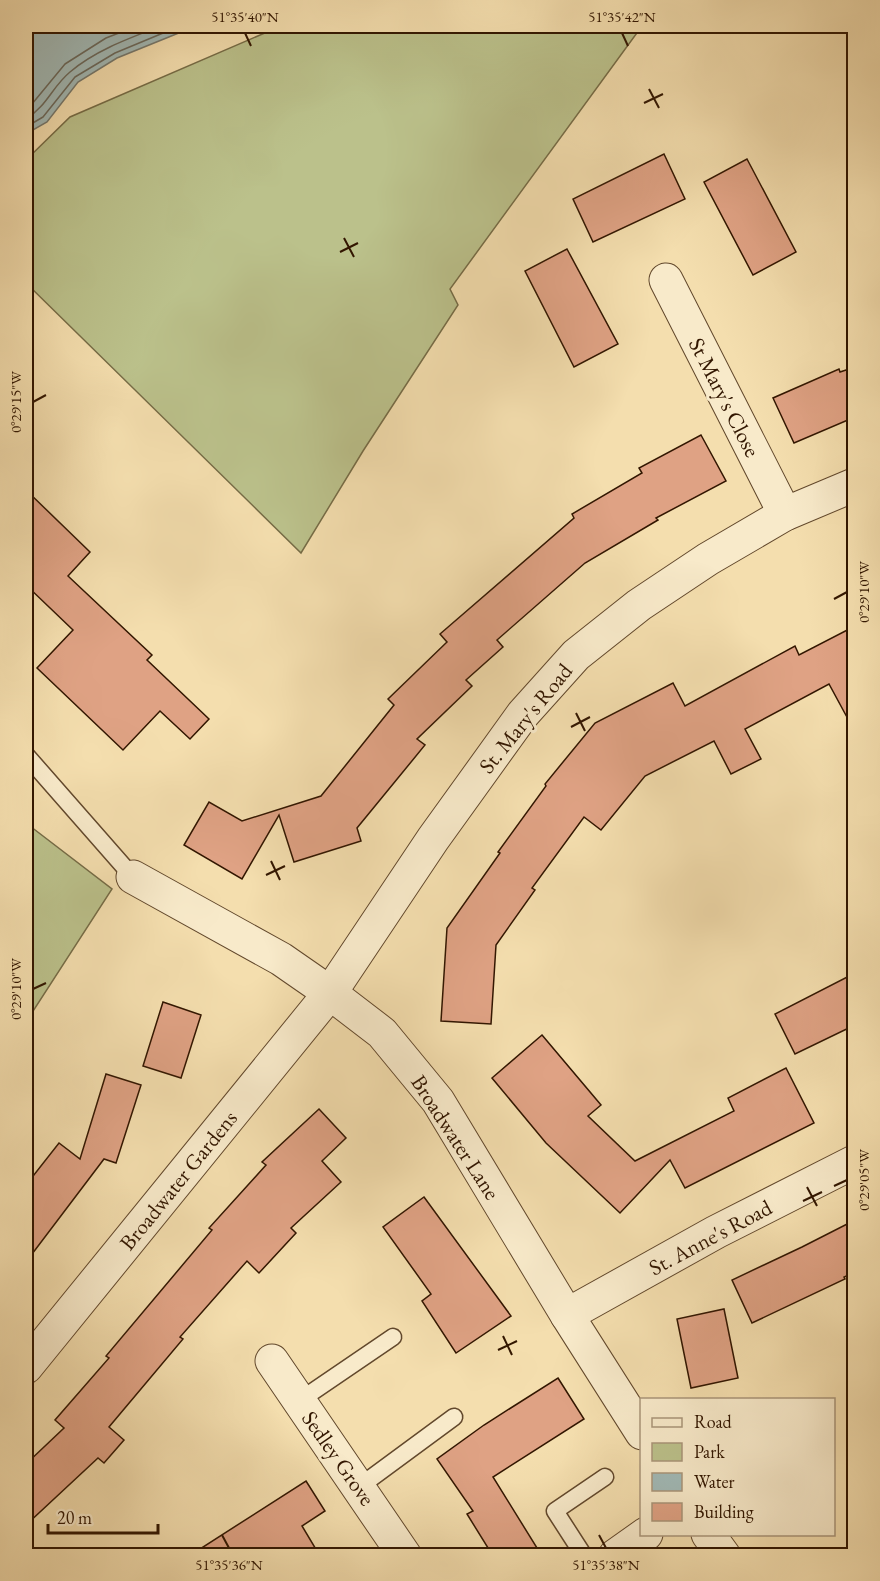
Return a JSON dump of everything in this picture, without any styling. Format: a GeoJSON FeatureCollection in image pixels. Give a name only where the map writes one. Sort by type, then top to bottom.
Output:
{"type":"FeatureCollection","features":[{"type":"Feature","properties":{"kind":"street","name":"St Mary's Close"},"geometry":{"type":"LineString","coordinates":[[666,280],[785,514]]}},
{"type":"Feature","properties":{"kind":"street","name":"St. Mary's Road"},"geometry":{"type":"LineString","coordinates":[[330,993],[433,839],[523,714],[576,655],[648,598],[708,559],[785,514],[855,485]]}},
{"type":"Feature","properties":{"kind":"street","name":"Broadwater Lane"},"geometry":{"type":"LineString","coordinates":[[133,877],[281,959],[382,1033],[438,1101],[567,1315],[640,1430]]}},
{"type":"Feature","properties":{"kind":"street","name":"Broadwater Gardens"},"geometry":{"type":"LineString","coordinates":[[26,1367],[330,993]]}},
{"type":"Feature","properties":{"kind":"street","name":"St. Anne's Road"},"geometry":{"type":"LineString","coordinates":[[567,1315],[716,1232],[855,1162]]}},
{"type":"Feature","properties":{"kind":"street","name":"Sedley Grove"},"geometry":{"type":"LineString","coordinates":[[272,1361],[405,1556]]}},
{"type":"Feature","properties":{"kind":"street"},"geometry":{"type":"LineString","coordinates":[[615,1556],[643,1536]]}},
{"type":"Feature","properties":{"kind":"street"},"geometry":{"type":"LineString","coordinates":[[709,1536],[724,1556]]}},
{"type":"Feature","properties":{"kind":"lane"},"geometry":{"type":"LineString","coordinates":[[26,755],[133,877]]}},
{"type":"Feature","properties":{"kind":"lane"},"geometry":{"type":"LineString","coordinates":[[299,1401],[393,1337]]}},
{"type":"Feature","properties":{"kind":"lane"},"geometry":{"type":"LineString","coordinates":[[359,1487],[454,1417]]}},
{"type":"Feature","properties":{"kind":"lane"},"geometry":{"type":"LineString","coordinates":[[584,1556],[555,1511],[605,1477]]}},
{"type":"Feature","properties":{"kind":"green space"},"geometry":{"type":"Polygon","coordinates":[[[281,26],[642,26],[450,289],[458,305],[363,451],[301,553],[26,283],[26,160],[70,117],[281,26]]]}},
{"type":"Feature","properties":{"kind":"green space"},"geometry":{"type":"Polygon","coordinates":[[[26,823],[112,889],[26,1022],[26,823]]]}},
{"type":"Feature","properties":{"kind":"water"},"geometry":{"type":"Polygon","coordinates":[[[26,26],[196,26],[117,58],[78,82],[47,122],[26,134],[26,26]]]}},
{"type":"Feature","properties":{"kind":"building"},"geometry":{"type":"Polygon","coordinates":[[[664,154],[685,199],[593,242],[573,199],[664,154]]]}},
{"type":"Feature","properties":{"kind":"building"},"geometry":{"type":"Polygon","coordinates":[[[747,159],[796,252],[753,275],[704,182],[747,159]]]}},
{"type":"Feature","properties":{"kind":"building"},"geometry":{"type":"Polygon","coordinates":[[[567,249],[618,344],[574,367],[525,271],[567,249]]]}},
{"type":"Feature","properties":{"kind":"building"},"geometry":{"type":"Polygon","coordinates":[[[855,367],[855,417],[794,443],[773,398],[839,369],[840,372],[855,367]]]}},
{"type":"Feature","properties":{"kind":"building"},"geometry":{"type":"Polygon","coordinates":[[[701,435],[726,481],[656,518],[658,520],[585,563],[497,640],[503,647],[466,680],[472,686],[417,739],[425,745],[357,828],[361,841],[294,862],[279,815],[242,879],[184,845],[209,802],[242,821],[321,796],[394,705],[388,699],[447,642],[440,634],[574,518],[572,514],[642,473],[639,468],[701,435]]]}},
{"type":"Feature","properties":{"kind":"building"},"geometry":{"type":"Polygon","coordinates":[[[26,490],[90,552],[68,576],[152,655],[147,660],[209,719],[190,739],[160,711],[123,750],[37,668],[73,630],[26,585],[26,490]]]}},
{"type":"Feature","properties":{"kind":"building"},"geometry":{"type":"Polygon","coordinates":[[[855,626],[855,732],[829,684],[745,729],[761,759],[731,774],[714,741],[645,776],[601,830],[584,817],[532,888],[535,890],[496,945],[491,1024],[441,1021],[447,928],[546,786],[545,784],[595,723],[673,683],[685,706],[795,646],[799,655],[855,626]]]}},
{"type":"Feature","properties":{"kind":"building"},"geometry":{"type":"Polygon","coordinates":[[[855,973],[855,1025],[795,1054],[775,1014],[855,973]]]}},
{"type":"Feature","properties":{"kind":"building"},"geometry":{"type":"Polygon","coordinates":[[[163,1002],[201,1015],[181,1078],[143,1066],[163,1002]]]}},
{"type":"Feature","properties":{"kind":"building"},"geometry":{"type":"Polygon","coordinates":[[[542,1035],[601,1105],[588,1116],[635,1161],[734,1111],[728,1098],[786,1068],[814,1123],[685,1188],[670,1160],[620,1213],[546,1143],[492,1078],[542,1035]]]}},
{"type":"Feature","properties":{"kind":"building"},"geometry":{"type":"Polygon","coordinates":[[[106,1074],[141,1085],[116,1163],[104,1159],[26,1262],[26,1185],[59,1143],[80,1159],[106,1074]]]}},
{"type":"Feature","properties":{"kind":"building"},"geometry":{"type":"Polygon","coordinates":[[[319,1109],[346,1138],[322,1161],[341,1182],[291,1228],[296,1233],[259,1273],[247,1261],[180,1337],[183,1339],[109,1427],[124,1440],[104,1463],[98,1458],[26,1525],[26,1464],[64,1428],[55,1420],[109,1358],[106,1356],[212,1230],[209,1228],[266,1165],[262,1162],[319,1109]]]}},
{"type":"Feature","properties":{"kind":"building"},"geometry":{"type":"Polygon","coordinates":[[[424,1197],[511,1316],[456,1353],[422,1301],[431,1294],[383,1227],[424,1197]]]}},
{"type":"Feature","properties":{"kind":"building"},"geometry":{"type":"Polygon","coordinates":[[[855,1220],[855,1272],[844,1277],[845,1279],[752,1323],[732,1280],[855,1220]]]}},
{"type":"Feature","properties":{"kind":"building"},"geometry":{"type":"Polygon","coordinates":[[[724,1309],[738,1378],[691,1388],[677,1319],[724,1309]]]}},
{"type":"Feature","properties":{"kind":"building"},"geometry":{"type":"Polygon","coordinates":[[[558,1378],[584,1419],[493,1477],[542,1556],[493,1556],[467,1514],[473,1511],[437,1459],[484,1425],[558,1378]]]}},
{"type":"Feature","properties":{"kind":"building"},"geometry":{"type":"Polygon","coordinates":[[[306,1481],[325,1511],[302,1526],[320,1556],[189,1556],[306,1481]]]}}]}
